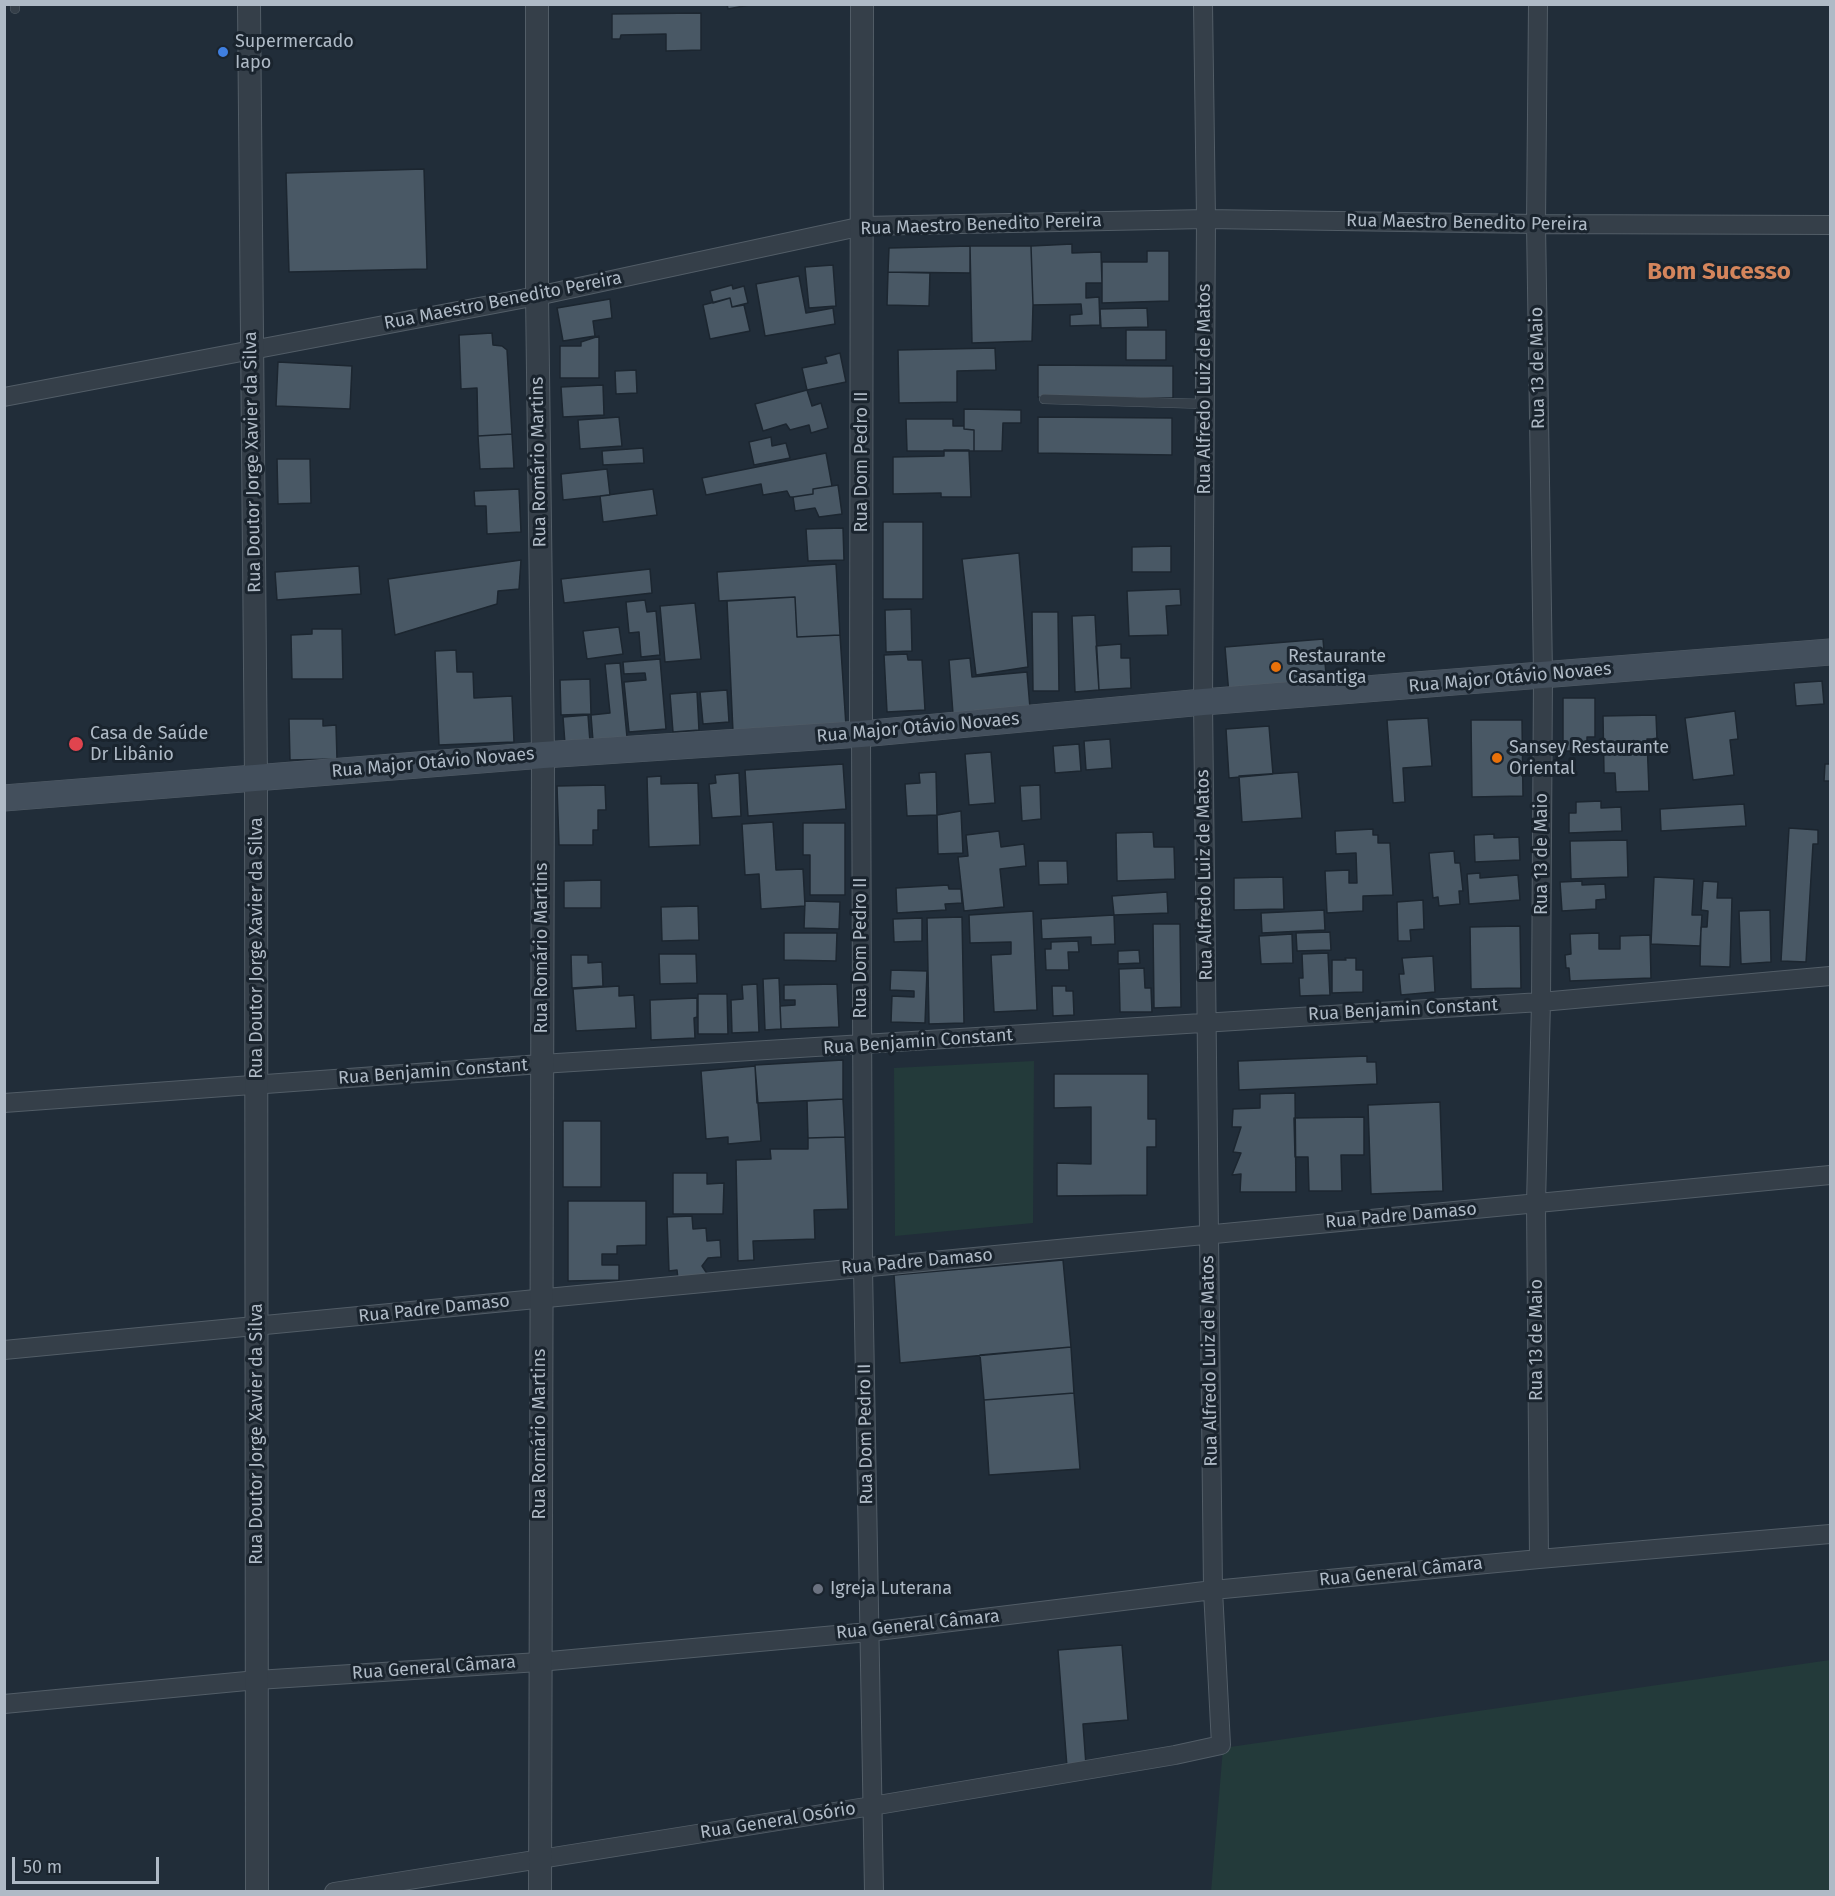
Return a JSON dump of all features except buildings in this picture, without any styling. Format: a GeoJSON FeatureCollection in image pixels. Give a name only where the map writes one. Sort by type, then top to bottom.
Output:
{"type":"FeatureCollection","features":[{"type":"Feature","properties":{"kind":"main road","name":"Rua Major Otávio Novaes"},"geometry":{"type":"LineString","coordinates":[[4,798],[543,755],[861,734],[1203,702],[1830,652]]}},
{"type":"Feature","properties":{"kind":"street","name":"Rua Doutor Jorge Xavier da Silva"},"geometry":{"type":"LineString","coordinates":[[249,4],[256,778],[257,1892]]}},
{"type":"Feature","properties":{"kind":"street","name":"Rua Romário Martins"},"geometry":{"type":"LineString","coordinates":[[537,4],[537,296],[543,755],[540,1892]]}},
{"type":"Feature","properties":{"kind":"street","name":"Rua Dom Pedro II"},"geometry":{"type":"LineString","coordinates":[[862,4],[861,1046],[874,1892]]}},
{"type":"Feature","properties":{"kind":"street","name":"Rua Alfredo Luiz de Matos"},"geometry":{"type":"LineString","coordinates":[[1203,4],[1206,219],[1203,702],[1208,1234],[1213,1590],[1221,1745]]}},
{"type":"Feature","properties":{"kind":"street","name":"Rua 13 de Maio"},"geometry":{"type":"LineString","coordinates":[[1538,4],[1536,224],[1543,675],[1541,1002],[1536,1203],[1539,1559]]}},
{"type":"Feature","properties":{"kind":"street","name":"Rua Maestro Benedito Pereira"},"geometry":{"type":"LineString","coordinates":[[4,397],[537,296],[863,226],[1206,219],[1536,224],[1830,225]]}},
{"type":"Feature","properties":{"kind":"street","name":"Rua Benjamin Constant"},"geometry":{"type":"LineString","coordinates":[[4,1103],[542,1064],[1541,1002],[1830,976]]}},
{"type":"Feature","properties":{"kind":"street","name":"Rua Padre Damaso"},"geometry":{"type":"LineString","coordinates":[[4,1350],[1830,1175]]}},
{"type":"Feature","properties":{"kind":"street","name":"Rua General Câmara"},"geometry":{"type":"LineString","coordinates":[[4,1704],[257,1680],[539,1662],[869,1632],[1213,1590],[1830,1534]]}},
{"type":"Feature","properties":{"kind":"street","name":"Rua General Osório"},"geometry":{"type":"LineString","coordinates":[[334,1892],[872,1806],[1175,1755],[1221,1745]]}},
{"type":"Feature","properties":{"kind":"lane"},"geometry":{"type":"LineString","coordinates":[[1044,399],[1205,404]]}},
{"type":"Feature","properties":{"kind":"green space"},"geometry":{"type":"Polygon","coordinates":[[[1034,1061],[1033,1223],[895,1236],[894,1068],[1034,1061]]]}},
{"type":"Feature","properties":{"kind":"green space"},"geometry":{"type":"Polygon","coordinates":[[[1830,1660],[1830,1891],[1211,1892],[1223,1748],[1830,1660]]]}},
{"type":"Feature","properties":{"kind":"place","name":"Supermercado Iapo"},"geometry":{"type":"Point","coordinates":[223,52]}},
{"type":"Feature","properties":{"kind":"place","name":"Restaurante Casantiga"},"geometry":{"type":"Point","coordinates":[1276,667]}},
{"type":"Feature","properties":{"kind":"place","name":"Casa de Saúde Dr Libânio"},"geometry":{"type":"Point","coordinates":[76,744]}},
{"type":"Feature","properties":{"kind":"place","name":"Sansey Restaurante Oriental"},"geometry":{"type":"Point","coordinates":[1497,758]}},
{"type":"Feature","properties":{"kind":"place","name":"Igreja Luterana"},"geometry":{"type":"Point","coordinates":[818,1589]}},
{"type":"Feature","properties":{"kind":"district","name":"Bom Sucesso"},"geometry":{"type":"Point","coordinates":[1719,272]}}]}
